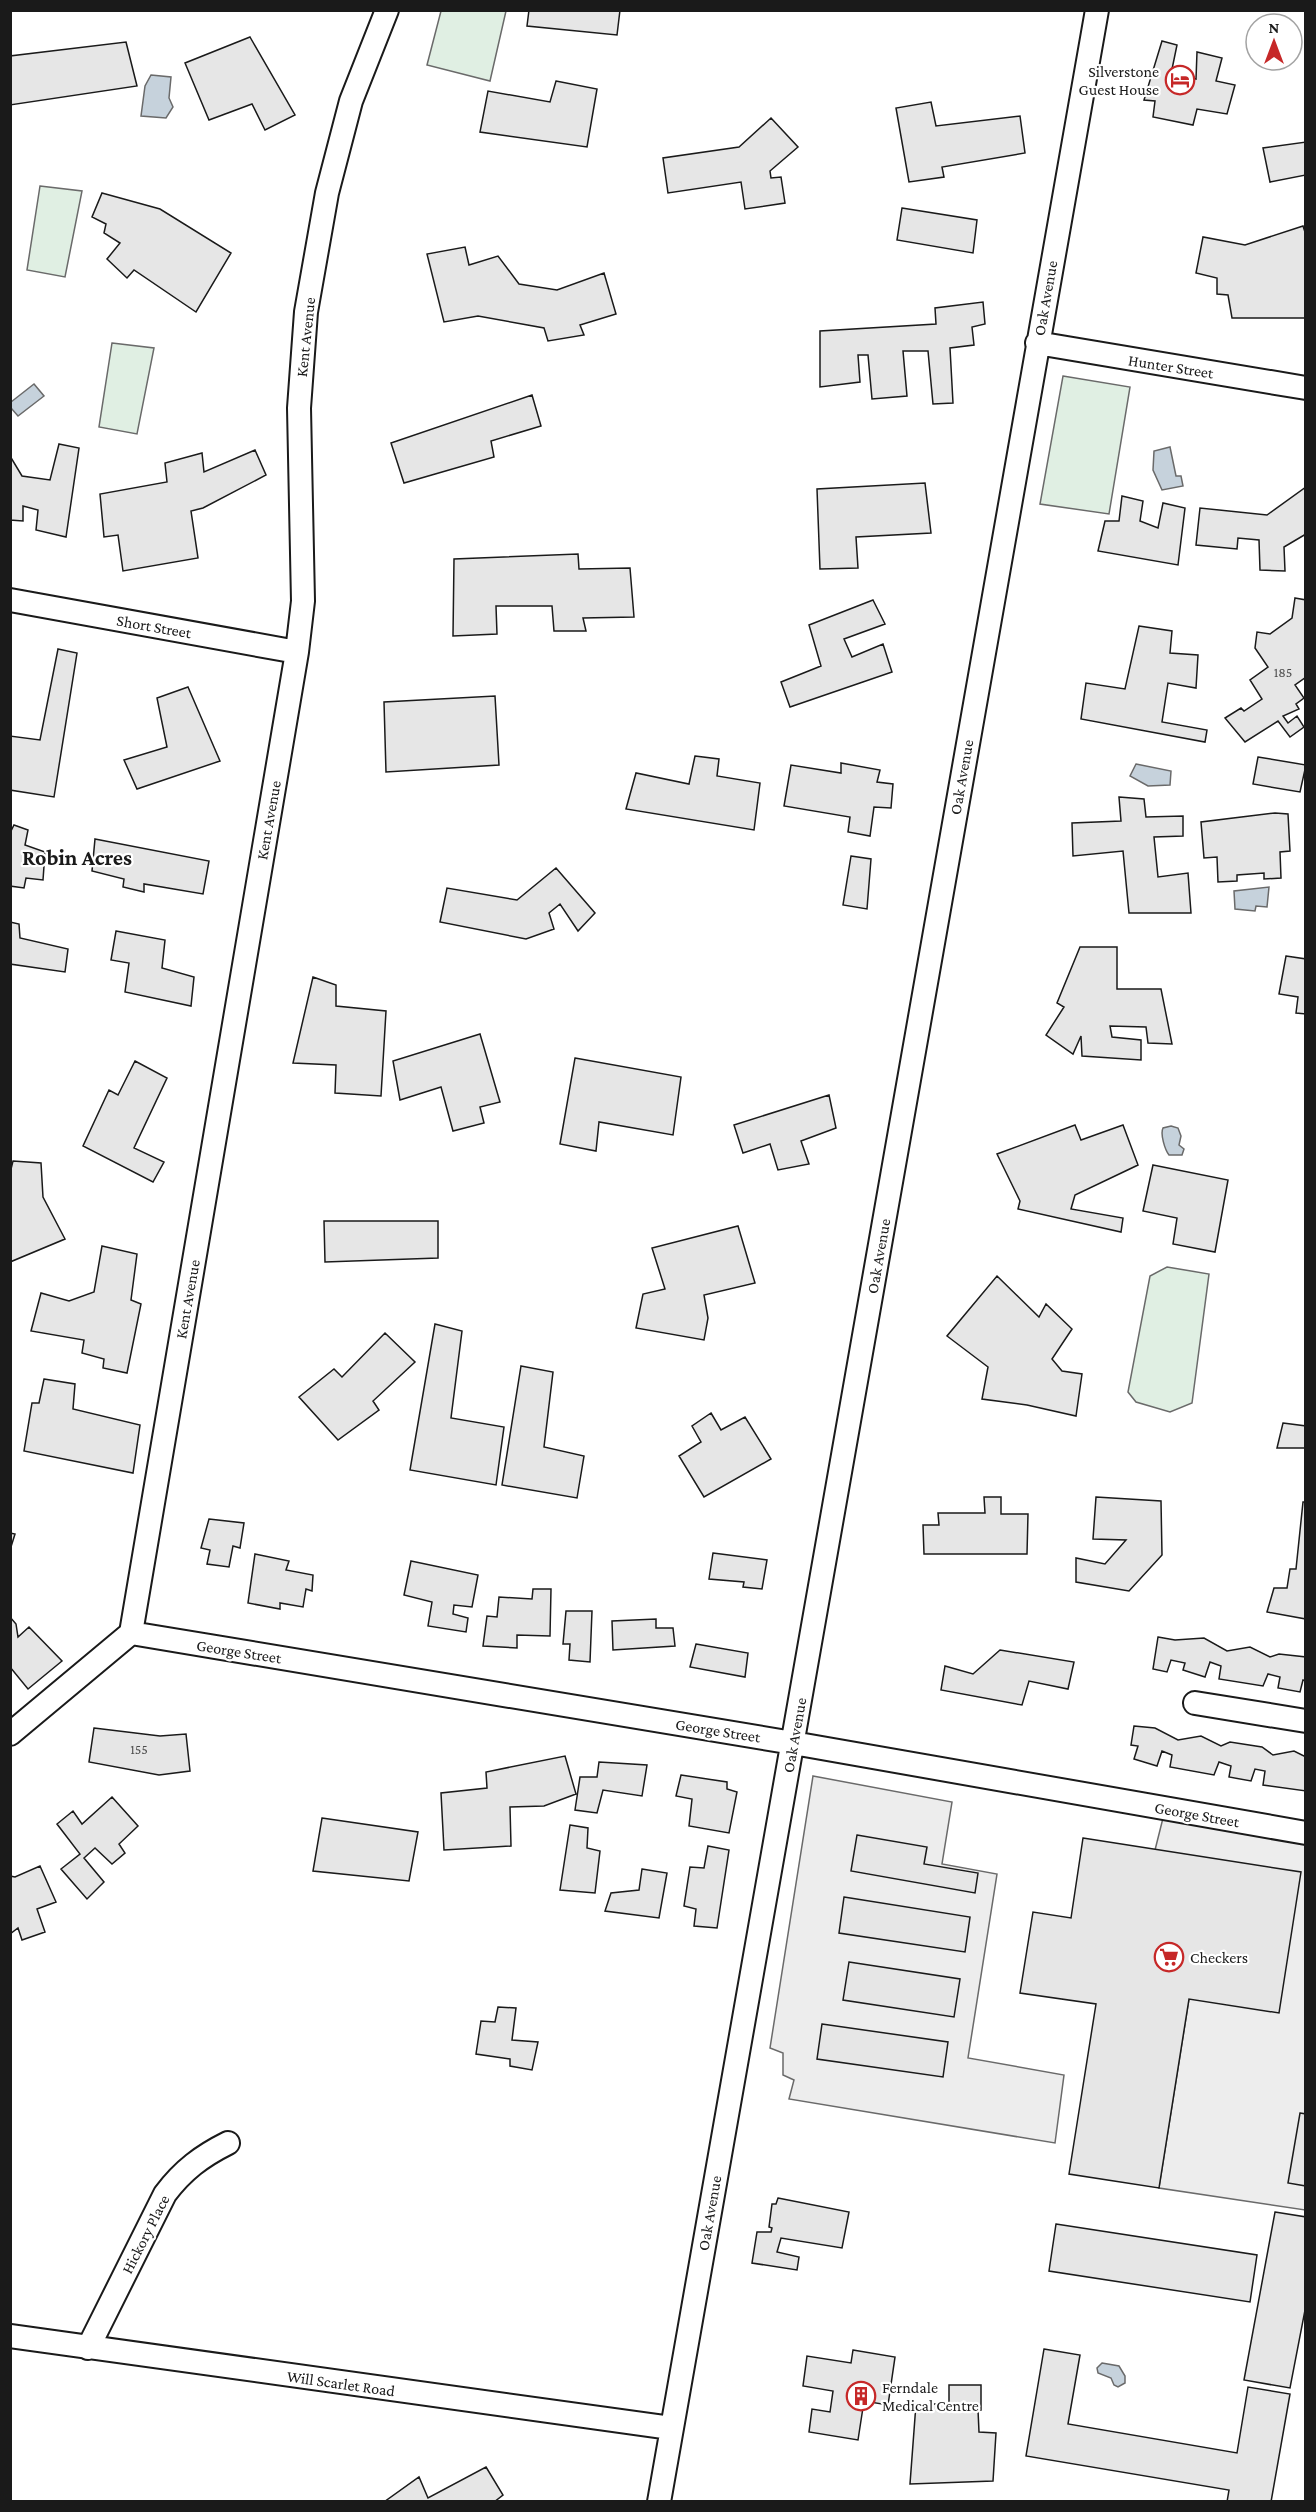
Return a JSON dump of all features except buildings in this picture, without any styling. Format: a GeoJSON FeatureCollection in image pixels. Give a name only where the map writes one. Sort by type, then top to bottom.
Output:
{"type":"FeatureCollection","features":[{"type":"Feature","properties":{"kind":"street","name":"Kent Avenue"},"geometry":{"type":"LineString","coordinates":[[130,1633],[297,652],[303,601],[299,408],[306,312],[327,193],[351,101],[387,10]]}},
{"type":"Feature","properties":{"kind":"street","name":"Oak Avenue"},"geometry":{"type":"LineString","coordinates":[[659,2502],[1097,10]]}},
{"type":"Feature","properties":{"kind":"street","name":"Hunter Street"},"geometry":{"type":"LineString","coordinates":[[1037,343],[1305,388]]}},
{"type":"Feature","properties":{"kind":"street","name":"Short Street"},"geometry":{"type":"LineString","coordinates":[[10,600],[297,652]]}},
{"type":"Feature","properties":{"kind":"street","name":"George Street"},"geometry":{"type":"LineString","coordinates":[[130,1633],[793,1743],[1305,1833]]}},
{"type":"Feature","properties":{"kind":"street"},"geometry":{"type":"LineString","coordinates":[[10,1734],[130,1633]]}},
{"type":"Feature","properties":{"kind":"street"},"geometry":{"type":"LineString","coordinates":[[1195,1703],[1305,1721]]}},
{"type":"Feature","properties":{"kind":"street","name":"Hickory Place"},"geometry":{"type":"LineString","coordinates":[[88,2348],[165,2194],[178,2176],[199,2158],[228,2143]]}},
{"type":"Feature","properties":{"kind":"street","name":"Will Scarlet Road"},"geometry":{"type":"LineString","coordinates":[[10,2337],[671,2428]]}},
{"type":"Feature","properties":{"kind":"green space"},"geometry":{"type":"Polygon","coordinates":[[[441,11],[506,11],[490,81],[427,65],[441,11]]]}},
{"type":"Feature","properties":{"kind":"green space"},"geometry":{"type":"Polygon","coordinates":[[[40,186],[82,191],[65,277],[27,270],[40,186]]]}},
{"type":"Feature","properties":{"kind":"green space"},"geometry":{"type":"Polygon","coordinates":[[[112,343],[154,348],[137,434],[99,427],[112,343]]]}},
{"type":"Feature","properties":{"kind":"green space"},"geometry":{"type":"Polygon","coordinates":[[[1063,376],[1130,387],[1109,514],[1040,504],[1063,376]]]}},
{"type":"Feature","properties":{"kind":"green space"},"geometry":{"type":"Polygon","coordinates":[[[1167,1267],[1209,1274],[1192,1403],[1170,1412],[1136,1402],[1128,1392],[1150,1276],[1167,1267]]]}},
{"type":"Feature","properties":{"kind":"shaded area"},"geometry":{"type":"Polygon","coordinates":[[[151,75],[171,77],[169,98],[173,107],[166,118],[141,116],[145,86],[151,75]]]}},
{"type":"Feature","properties":{"kind":"shaded area"},"geometry":{"type":"Polygon","coordinates":[[[34,384],[44,396],[18,416],[11,408],[11,402],[34,384]]]}},
{"type":"Feature","properties":{"kind":"shaded area"},"geometry":{"type":"Polygon","coordinates":[[[1170,447],[1176,476],[1181,476],[1183,486],[1162,490],[1153,470],[1154,451],[1170,447]]]}},
{"type":"Feature","properties":{"kind":"shaded area"},"geometry":{"type":"Polygon","coordinates":[[[1136,764],[1171,771],[1170,785],[1148,786],[1130,776],[1136,764]]]}},
{"type":"Feature","properties":{"kind":"shaded area"},"geometry":{"type":"Polygon","coordinates":[[[1269,887],[1267,907],[1256,906],[1255,911],[1235,909],[1234,891],[1269,887]]]}},
{"type":"Feature","properties":{"kind":"shaded area"},"geometry":{"type":"Polygon","coordinates":[[[1171,1126],[1178,1128],[1181,1136],[1179,1145],[1184,1149],[1182,1155],[1169,1155],[1165,1146],[1163,1128],[1171,1126]]]}},
{"type":"Feature","properties":{"kind":"shaded area"},"geometry":{"type":"Polygon","coordinates":[[[813,1776],[952,1802],[942,1864],[997,1874],[968,2058],[1064,2075],[1055,2143],[789,2099],[794,2080],[783,2075],[783,2053],[770,2048],[813,1776]]]}},
{"type":"Feature","properties":{"kind":"shaded area"},"geometry":{"type":"Polygon","coordinates":[[[1163,1818],[1305,1842],[1305,2210],[1159,2188],[1189,1999],[1155,1850],[1163,1818]]]}},
{"type":"Feature","properties":{"kind":"shaded area"},"geometry":{"type":"Polygon","coordinates":[[[1102,2363],[1119,2366],[1125,2376],[1125,2383],[1118,2387],[1114,2385],[1111,2378],[1098,2373],[1097,2368],[1102,2363]]]}},
{"type":"Feature","properties":{"kind":"place","name":"Silverstone Guest House"},"geometry":{"type":"Point","coordinates":[1180,80]}},
{"type":"Feature","properties":{"kind":"place","name":"Checkers"},"geometry":{"type":"Point","coordinates":[1169,1957]}},
{"type":"Feature","properties":{"kind":"place","name":"Ferndale Medical Centre"},"geometry":{"type":"Point","coordinates":[861,2396]}},
{"type":"Feature","properties":{"kind":"district","name":"Robin Acres"},"geometry":{"type":"Point","coordinates":[77,857]}}]}
